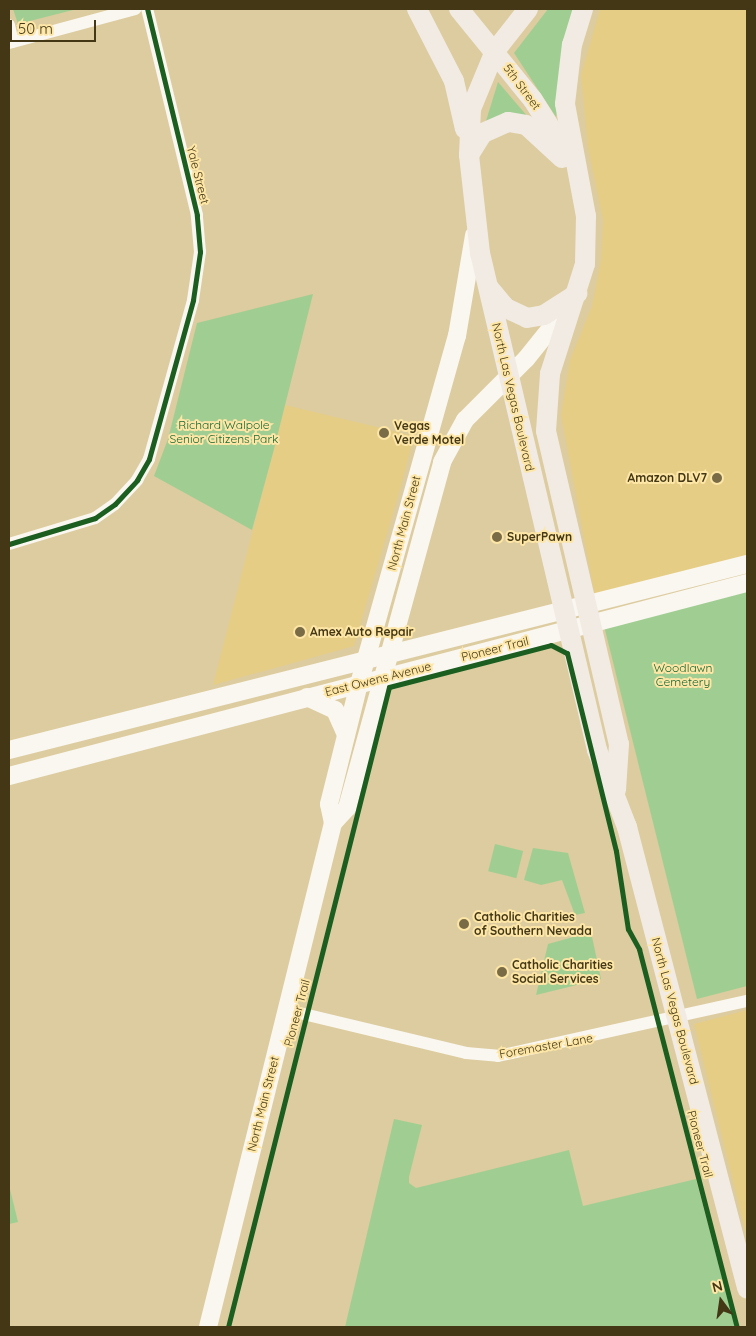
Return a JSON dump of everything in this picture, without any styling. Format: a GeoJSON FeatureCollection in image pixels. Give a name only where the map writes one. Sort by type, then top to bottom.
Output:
{"type":"FeatureCollection","features":[{"type":"Feature","properties":{"kind":"main road"},"geometry":{"type":"LineString","coordinates":[[417,9],[454,81],[469,155]]}},
{"type":"Feature","properties":{"kind":"main road","name":"5th Street"},"geometry":{"type":"LineString","coordinates":[[459,9],[548,121],[577,171]]}},
{"type":"Feature","properties":{"kind":"main road","name":"North Las Vegas Boulevard"},"geometry":{"type":"LineString","coordinates":[[528,9],[494,51],[471,109],[469,155],[475,222],[485,284],[509,376],[597,750],[616,792],[747,1289]]}},
{"type":"Feature","properties":{"kind":"main road","name":"North Las Vegas Boulevard"},"geometry":{"type":"LineString","coordinates":[[583,9],[566,80],[566,120],[587,230],[578,293],[550,374],[545,411],[547,444],[619,744],[616,792]]}},
{"type":"Feature","properties":{"kind":"main road"},"geometry":{"type":"LineString","coordinates":[[469,155],[494,125],[517,122],[577,171]]}},
{"type":"Feature","properties":{"kind":"main road","name":"North Main Street"},"geometry":{"type":"LineString","coordinates":[[208,1327],[333,823],[329,804],[359,684],[457,336],[475,222]]}},
{"type":"Feature","properties":{"kind":"main road"},"geometry":{"type":"LineString","coordinates":[[485,284],[506,308],[527,318],[544,315],[578,293]]}},
{"type":"Feature","properties":{"kind":"main road","name":"North Main Street"},"geometry":{"type":"LineString","coordinates":[[333,823],[347,808],[380,678],[442,462],[465,420],[509,376],[578,293]]}},
{"type":"Feature","properties":{"kind":"main road","name":"East Owens Avenue"},"geometry":{"type":"LineString","coordinates":[[9,776],[380,678],[747,564]]}},
{"type":"Feature","properties":{"kind":"main road","name":"East Owens Avenue"},"geometry":{"type":"LineString","coordinates":[[588,614],[747,583]]}},
{"type":"Feature","properties":{"kind":"main road","name":"East Owens Avenue"},"geometry":{"type":"LineString","coordinates":[[9,750],[387,656],[566,620]]}},
{"type":"Feature","properties":{"kind":"main road"},"geometry":{"type":"LineString","coordinates":[[307,697],[335,710],[346,736]]}},
{"type":"Feature","properties":{"kind":"main road"},"geometry":{"type":"LineString","coordinates":[[9,760],[76,742],[86,730]]}},
{"type":"Feature","properties":{"kind":"street"},"geometry":{"type":"LineString","coordinates":[[9,25],[11,42],[135,9]]}},
{"type":"Feature","properties":{"kind":"street","name":"Yale Street"},"geometry":{"type":"LineString","coordinates":[[9,544],[94,518],[130,488],[149,458],[193,300],[200,252],[197,215],[147,9]]}},
{"type":"Feature","properties":{"kind":"street","name":"Foremaster Lane"},"geometry":{"type":"LineString","coordinates":[[287,1010],[466,1053],[498,1056],[677,1018],[747,1001]]}},
{"type":"Feature","properties":{"kind":"shaded area"},"geometry":{"type":"Polygon","coordinates":[[[600,9],[747,9],[747,559],[595,597],[561,415],[570,360],[592,306],[601,260],[603,220],[588,147],[581,75],[600,9]]]}},
{"type":"Feature","properties":{"kind":"shaded area"},"geometry":{"type":"Polygon","coordinates":[[[285,405],[414,436],[354,646],[213,685],[285,405]]]}},
{"type":"Feature","properties":{"kind":"shaded area"},"geometry":{"type":"Polygon","coordinates":[[[747,1010],[747,1237],[694,1024],[747,1010]]]}},
{"type":"Feature","properties":{"kind":"green space"},"geometry":{"type":"Polygon","coordinates":[[[13,9],[77,9],[18,24],[13,9]]]}},
{"type":"Feature","properties":{"kind":"green space"},"geometry":{"type":"Polygon","coordinates":[[[548,9],[576,9],[556,117],[514,53],[548,9]]]}},
{"type":"Feature","properties":{"kind":"green space"},"geometry":{"type":"Polygon","coordinates":[[[498,82],[528,117],[486,121],[498,82]]]}},
{"type":"Feature","properties":{"kind":"green space","name":"Richard Walpole Senior Citizens Park"},"geometry":{"type":"Polygon","coordinates":[[[313,294],[252,530],[154,476],[168,439],[197,323],[313,294]]]}},
{"type":"Feature","properties":{"kind":"green space","name":"Woodlawn Cemetery"},"geometry":{"type":"Polygon","coordinates":[[[747,591],[747,986],[697,999],[604,626],[747,591]]]}},
{"type":"Feature","properties":{"kind":"green space"},"geometry":{"type":"Polygon","coordinates":[[[495,844],[523,851],[516,878],[488,871],[495,844]]]}},
{"type":"Feature","properties":{"kind":"green space"},"geometry":{"type":"Polygon","coordinates":[[[533,848],[568,853],[585,913],[575,915],[562,880],[541,885],[524,880],[533,848]]]}},
{"type":"Feature","properties":{"kind":"green space"},"geometry":{"type":"Polygon","coordinates":[[[591,932],[601,979],[536,995],[548,944],[591,932]]]}},
{"type":"Feature","properties":{"kind":"green space"},"geometry":{"type":"Polygon","coordinates":[[[394,1119],[422,1125],[409,1177],[409,1183],[416,1188],[569,1150],[583,1206],[696,1179],[735,1327],[345,1327],[394,1119]]]}},
{"type":"Feature","properties":{"kind":"green space"},"geometry":{"type":"Polygon","coordinates":[[[9,1185],[18,1222],[9,1224],[9,1185]]]}},
{"type":"Feature","properties":{"kind":"cycle path"},"geometry":{"type":"LineString","coordinates":[[9,544],[95,518],[115,504],[137,480],[149,459],[193,300],[200,252],[197,215],[147,9]]}},
{"type":"Feature","properties":{"kind":"cycle path","name":"Pioneer Trail"},"geometry":{"type":"LineString","coordinates":[[228,1327],[389,687],[551,645],[567,653],[616,851],[628,929],[639,949],[737,1327]]}},
{"type":"Feature","properties":{"kind":"place","name":"Vegas Verde Motel"},"geometry":{"type":"Point","coordinates":[384,433]}},
{"type":"Feature","properties":{"kind":"place","name":"Amazon DLV7"},"geometry":{"type":"Point","coordinates":[717,478]}},
{"type":"Feature","properties":{"kind":"place","name":"SuperPawn"},"geometry":{"type":"Point","coordinates":[497,537]}},
{"type":"Feature","properties":{"kind":"place","name":"Amex Auto Repair"},"geometry":{"type":"Point","coordinates":[300,632]}},
{"type":"Feature","properties":{"kind":"place","name":"Catholic Charities of Southern Nevada"},"geometry":{"type":"Point","coordinates":[464,924]}},
{"type":"Feature","properties":{"kind":"place","name":"Catholic Charities Social Services"},"geometry":{"type":"Point","coordinates":[502,972]}}]}
